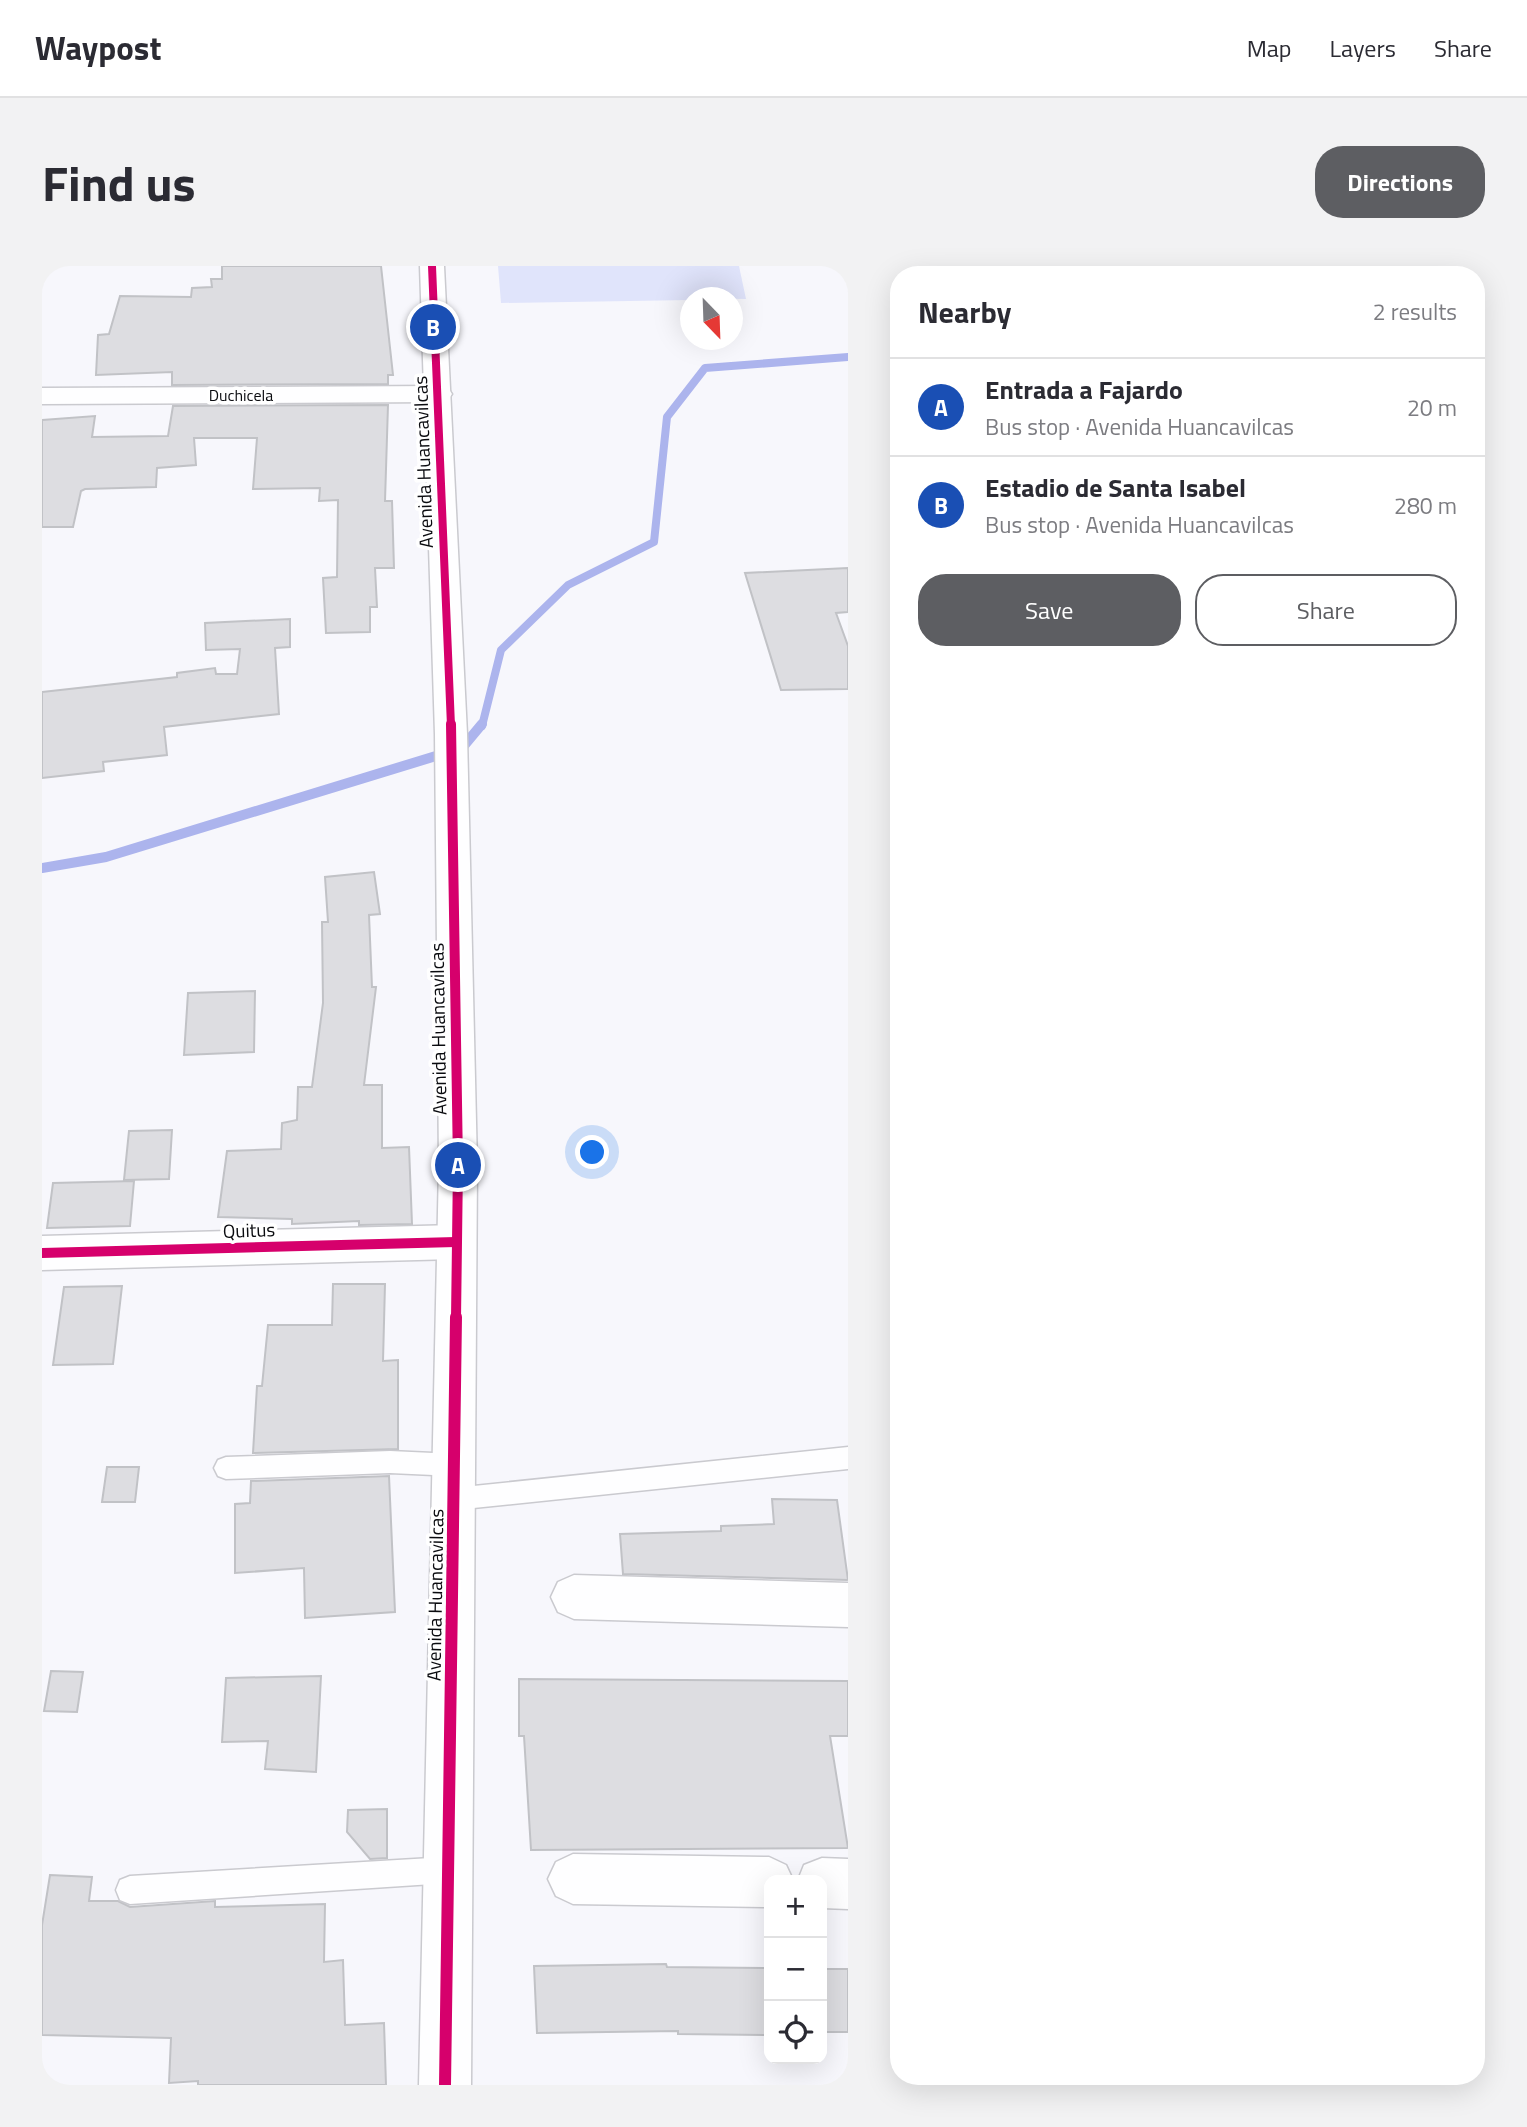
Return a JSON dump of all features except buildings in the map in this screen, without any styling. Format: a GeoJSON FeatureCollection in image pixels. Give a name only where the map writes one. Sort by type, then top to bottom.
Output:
{"type":"FeatureCollection","features":[{"type":"Feature","properties":{"kind":"street","name":"Avenida Huancavilcas"},"geometry":{"type":"LineString","coordinates":[[432,266],[451,734],[458,1165],[444,2085]]}},
{"type":"Feature","properties":{"kind":"street","name":"Duchicela"},"geometry":{"type":"LineString","coordinates":[[42,396],[439,394]]}},
{"type":"Feature","properties":{"kind":"street","name":"Quitus"},"geometry":{"type":"LineString","coordinates":[[42,1253],[456,1242]]}},
{"type":"Feature","properties":{"kind":"street"},"geometry":{"type":"LineString","coordinates":[[575,1597],[848,1605]]}},
{"type":"Feature","properties":{"kind":"street"},"geometry":{"type":"LineString","coordinates":[[573,1879],[764,1882]]}},
{"type":"Feature","properties":{"kind":"street"},"geometry":{"type":"LineString","coordinates":[[827,1883],[848,1884]]}},
{"type":"Feature","properties":{"kind":"lane"},"geometry":{"type":"LineString","coordinates":[[226,1468],[390,1462],[454,1482],[848,1458]]}},
{"type":"Feature","properties":{"kind":"lane"},"geometry":{"type":"LineString","coordinates":[[130,1890],[448,1870]]}},
{"type":"Feature","properties":{"kind":"shaded area"},"geometry":{"type":"Polygon","coordinates":[[[498,266],[739,266],[746,299],[743,299],[743,287],[680,287],[680,300],[501,303],[498,266]]]}},
{"type":"Feature","properties":{"kind":"waterway"},"geometry":{"type":"LineString","coordinates":[[482,726],[501,650],[568,585],[654,542],[667,417],[705,368],[848,357]]}},
{"type":"Feature","properties":{"kind":"waterway"},"geometry":{"type":"LineString","coordinates":[[42,868],[106,857],[462,748],[482,724]]}},
{"type":"Feature","properties":{"kind":"cycle path"},"geometry":{"type":"LineString","coordinates":[[432,266],[451,734],[458,1165],[445,2085]]}},
{"type":"Feature","properties":{"kind":"cycle path"},"geometry":{"type":"LineString","coordinates":[[42,1253],[456,1242]]}},
{"type":"Feature","properties":{"kind":"place","name":"Estadio de Santa Isabel"},"geometry":{"type":"Point","coordinates":[433,327]}},
{"type":"Feature","properties":{"kind":"place","name":"Entrada a Fajardo"},"geometry":{"type":"Point","coordinates":[458,1165]}}]}
